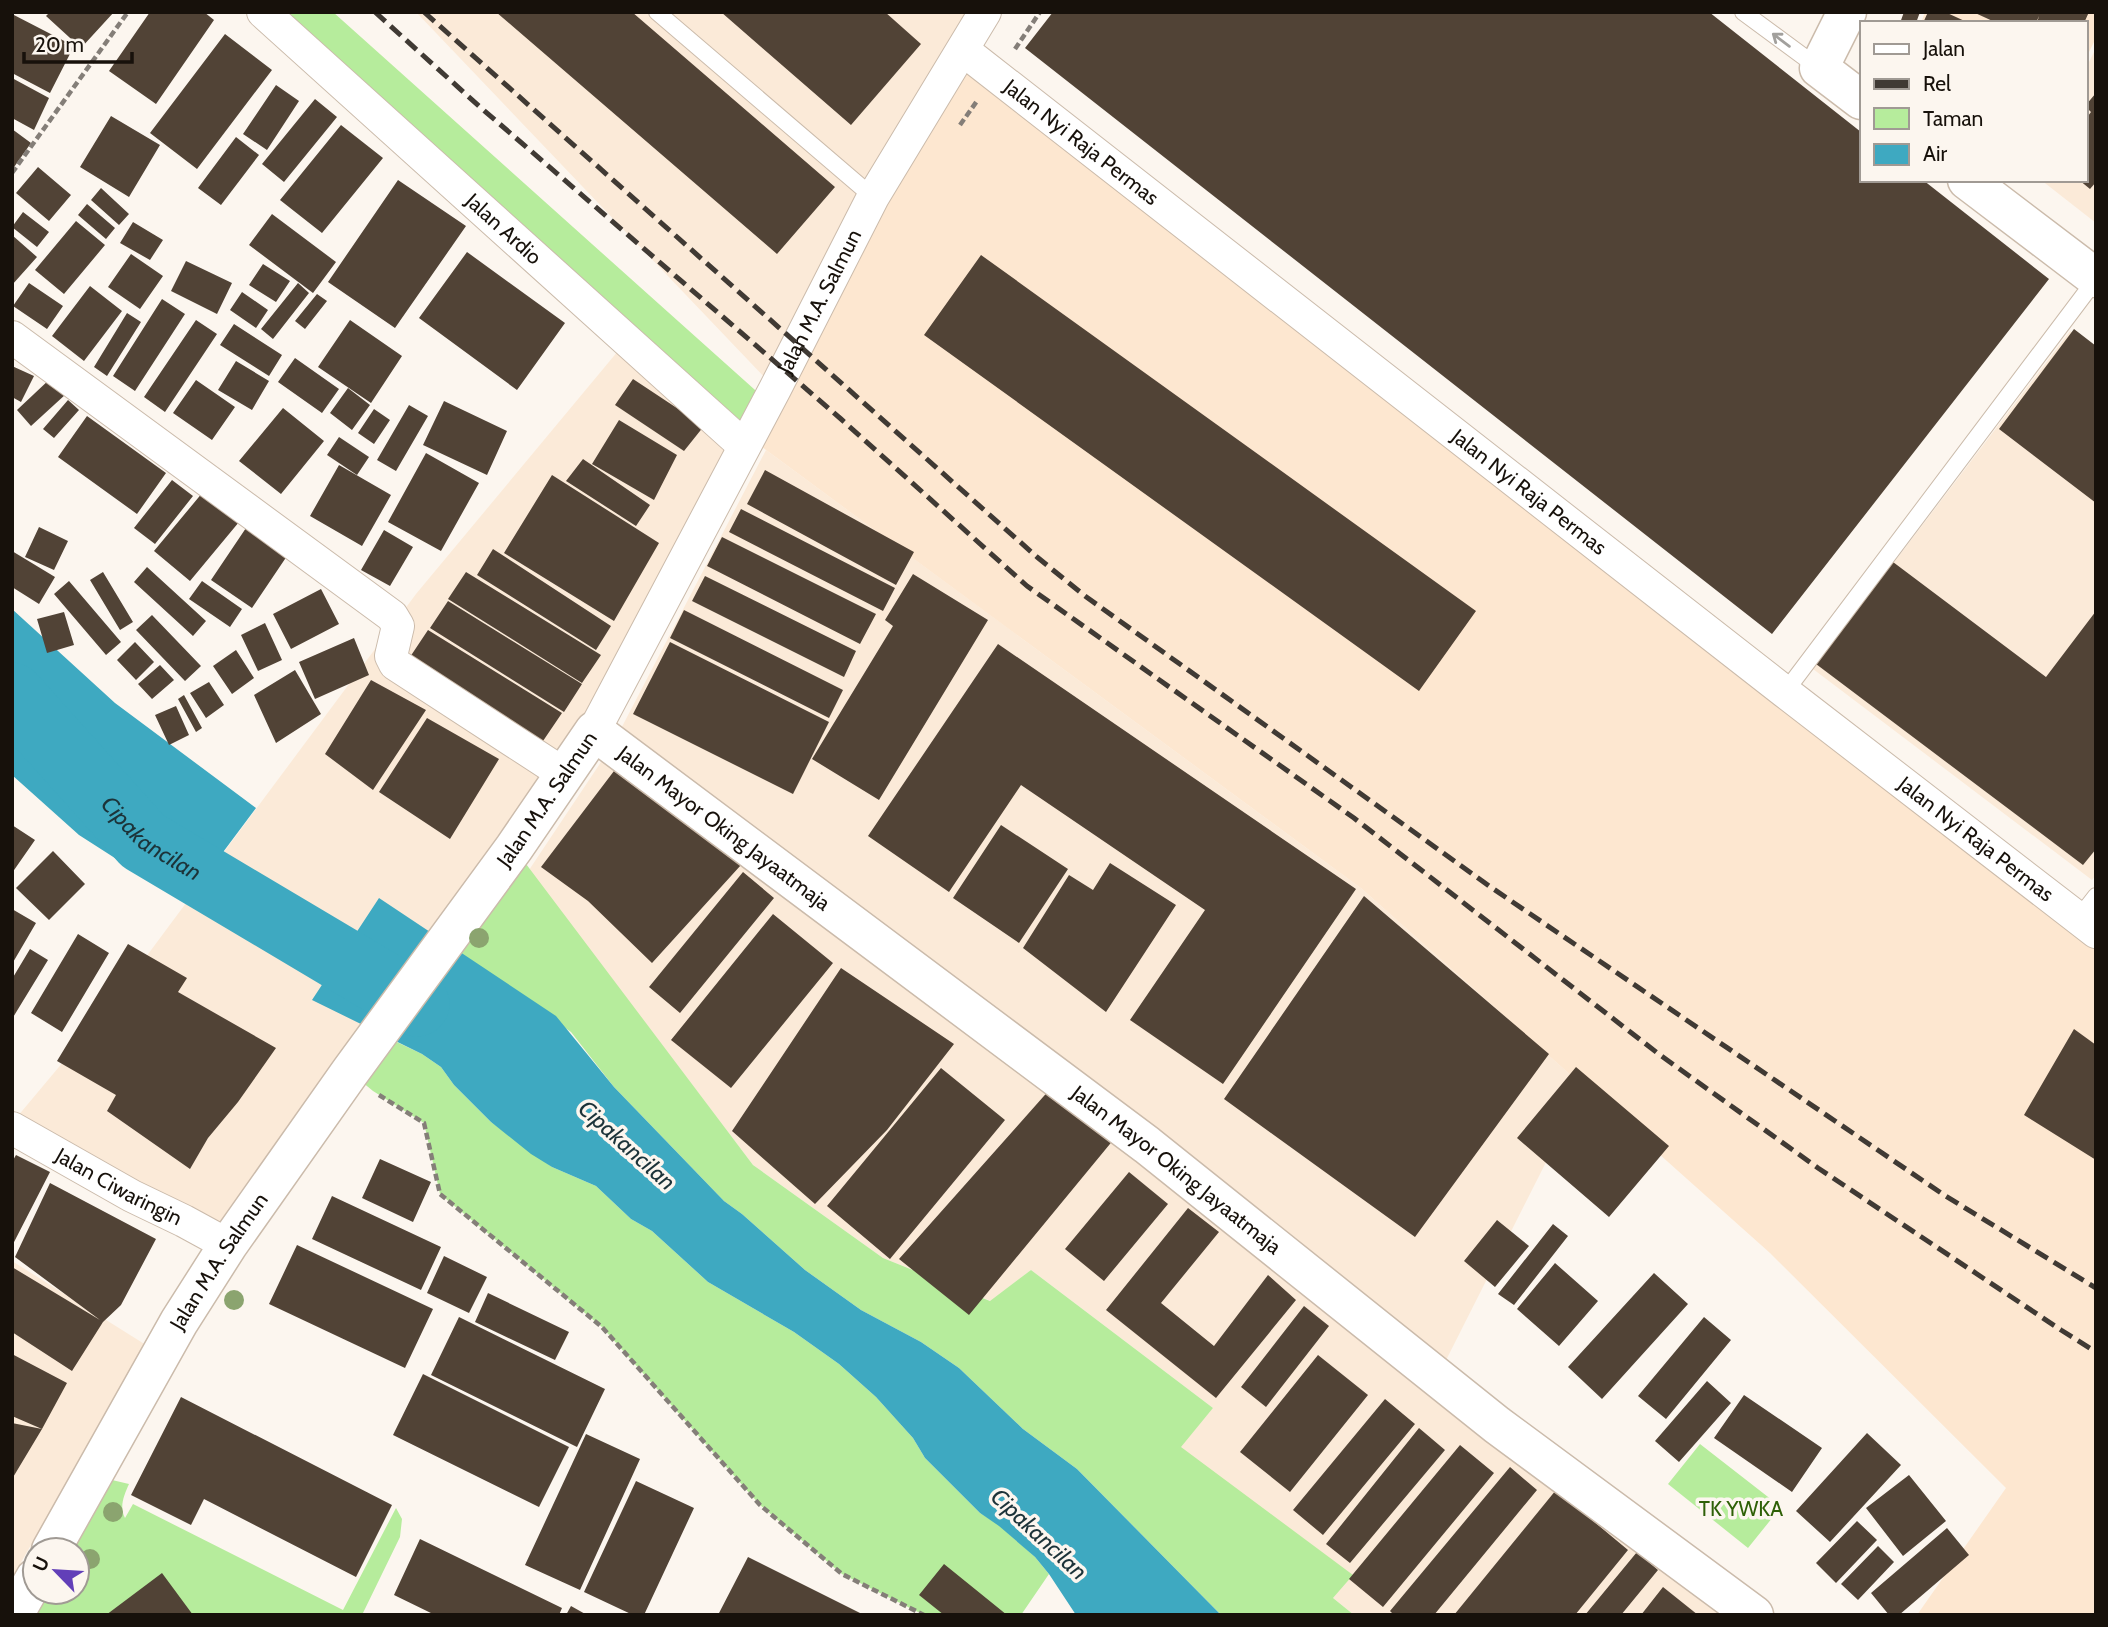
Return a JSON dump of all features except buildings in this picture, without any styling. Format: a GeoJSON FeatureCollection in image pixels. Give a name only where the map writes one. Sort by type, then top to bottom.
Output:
{"type":"FeatureCollection","features":[{"type":"Feature","properties":{"kind":"street","name":"Jalan Ardio"},"geometry":{"type":"LineString","coordinates":[[263,12],[744,446]]}},
{"type":"Feature","properties":{"kind":"street","name":"Jalan M.A. Salmun"},"geometry":{"type":"LineString","coordinates":[[59,1536],[179,1321],[228,1245],[350,1072],[514,848],[594,731],[873,198],[985,12]]}},
{"type":"Feature","properties":{"kind":"street"},"geometry":{"type":"LineString","coordinates":[[1847,12],[1819,68],[1860,99]]}},
{"type":"Feature","properties":{"kind":"street","name":"Jalan Nyi Raja Permas"},"geometry":{"type":"LineString","coordinates":[[963,50],[1785,692],[2090,916]]}},
{"type":"Feature","properties":{"kind":"street"},"geometry":{"type":"LineString","coordinates":[[1970,182],[2096,279]]}},
{"type":"Feature","properties":{"kind":"street"},"geometry":{"type":"LineString","coordinates":[[12,337],[392,616],[398,626],[391,656],[395,664],[564,774]]}},
{"type":"Feature","properties":{"kind":"street","name":"Jalan Mayor Oking Jayaatmaja"},"geometry":{"type":"LineString","coordinates":[[594,731],[1147,1145],[1497,1425],[1754,1615]]}},
{"type":"Feature","properties":{"kind":"street","name":"Jalan Ciwaringin"},"geometry":{"type":"LineString","coordinates":[[12,1128],[132,1196],[184,1220],[228,1245]]}},
{"type":"Feature","properties":{"kind":"lane"},"geometry":{"type":"LineString","coordinates":[[657,12],[873,198]]}},
{"type":"Feature","properties":{"kind":"lane"},"geometry":{"type":"LineString","coordinates":[[1743,12],[1819,68]]}},
{"type":"Feature","properties":{"kind":"lane"},"geometry":{"type":"LineString","coordinates":[[1785,692],[2096,279]]}},
{"type":"Feature","properties":{"kind":"path"},"geometry":{"type":"LineString","coordinates":[[12,173],[128,12]]}},
{"type":"Feature","properties":{"kind":"path"},"geometry":{"type":"LineString","coordinates":[[350,1072],[373,1091],[424,1123],[440,1195],[602,1327],[760,1505],[842,1574],[924,1615]]}},
{"type":"Feature","properties":{"kind":"shaded area"},"geometry":{"type":"Polygon","coordinates":[[[416,12],[971,12],[769,382],[416,12]]]}},
{"type":"Feature","properties":{"kind":"shaded area"},"geometry":{"type":"Polygon","coordinates":[[[1925,12],[2096,12],[2096,38],[2087,56],[2087,21],[1922,21],[1925,12]]]}},
{"type":"Feature","properties":{"kind":"shaded area"},"geometry":{"type":"Polygon","coordinates":[[[2096,48],[2096,223],[2044,182],[2087,182],[2087,66],[2096,48]]]}},
{"type":"Feature","properties":{"kind":"shaded area"},"geometry":{"type":"Polygon","coordinates":[[[963,50],[2096,932],[2096,1615],[1917,1615],[2006,1488],[1770,1253],[1362,889],[751,439],[963,50]]]}},
{"type":"Feature","properties":{"kind":"shaded area"},"geometry":{"type":"Polygon","coordinates":[[[2070,331],[2096,350],[2096,875],[2092,880],[1813,669],[2070,331]]]}},
{"type":"Feature","properties":{"kind":"shaded area"},"geometry":{"type":"Polygon","coordinates":[[[628,339],[744,446],[594,731],[228,1245],[12,1123],[105,1012],[416,594],[628,339]]]}},
{"type":"Feature","properties":{"kind":"shaded area"},"geometry":{"type":"Polygon","coordinates":[[[766,450],[1362,889],[1584,1087],[1437,1378],[1743,1615],[1354,1615],[1333,1598],[1352,1575],[1180,1447],[1213,1408],[1031,1270],[991,1301],[883,1258],[753,1165],[529,870],[613,744],[766,450]]]}},
{"type":"Feature","properties":{"kind":"shaded area"},"geometry":{"type":"Polygon","coordinates":[[[12,1261],[146,1345],[36,1536],[21,1536],[21,1562],[12,1578],[12,1261]]]}},
{"type":"Feature","properties":{"kind":"green space"},"geometry":{"type":"Polygon","coordinates":[[[276,12],[333,12],[765,399],[750,429],[276,12]]]}},
{"type":"Feature","properties":{"kind":"green space"},"geometry":{"type":"Polygon","coordinates":[[[514,848],[753,1165],[883,1258],[990,1301],[1031,1270],[1213,1408],[1181,1447],[1353,1575],[1333,1598],[1354,1615],[1221,1615],[1077,1469],[1023,1429],[959,1368],[921,1342],[861,1310],[805,1270],[724,1201],[614,1087],[571,1032],[445,943],[514,848]]]}},
{"type":"Feature","properties":{"kind":"green space"},"geometry":{"type":"Polygon","coordinates":[[[378,1033],[422,1054],[441,1067],[454,1085],[491,1122],[552,1167],[596,1186],[631,1219],[652,1231],[708,1282],[794,1332],[839,1364],[876,1397],[913,1438],[925,1458],[980,1513],[999,1525],[1035,1557],[1049,1574],[1021,1615],[924,1615],[842,1574],[760,1505],[602,1327],[440,1194],[424,1123],[373,1091],[350,1072],[378,1033]]]}},
{"type":"Feature","properties":{"kind":"green space","name":"TK YWKA"},"geometry":{"type":"Polygon","coordinates":[[[1700,1444],[1781,1507],[1748,1548],[1668,1484],[1700,1444]]]}},
{"type":"Feature","properties":{"kind":"green space"},"geometry":{"type":"Polygon","coordinates":[[[112,1480],[129,1484],[122,1505],[125,1518],[133,1504],[343,1610],[396,1508],[402,1519],[400,1537],[362,1615],[22,1615],[28,1606],[91,1606],[91,1536],[75,1536],[75,1516],[112,1480]]]}},
{"type":"Feature","properties":{"kind":"water"},"geometry":{"type":"Polygon","coordinates":[[[12,609],[115,703],[256,808],[185,903],[79,835],[12,775],[12,609]]]}},
{"type":"Feature","properties":{"kind":"water"},"geometry":{"type":"Polygon","coordinates":[[[379,898],[556,1016],[614,1087],[724,1201],[805,1270],[861,1310],[921,1342],[959,1368],[1023,1429],[1077,1469],[1221,1615],[1076,1615],[1035,1557],[980,1513],[925,1458],[913,1438],[876,1397],[839,1364],[794,1332],[708,1282],[652,1231],[631,1219],[596,1186],[552,1167],[531,1154],[491,1122],[454,1085],[441,1067],[422,1054],[312,1000],[379,898]]]}},
{"type":"Feature","properties":{"kind":"waterway","name":"Cipakancilan"},"geometry":{"type":"LineString","coordinates":[[12,695],[143,841],[417,1004]]}},
{"type":"Feature","properties":{"kind":"railway"},"geometry":{"type":"LineString","coordinates":[[375,12],[480,107],[841,419],[1027,586],[1354,818],[1660,1055],[1818,1168],[2096,1352]]}},
{"type":"Feature","properties":{"kind":"railway"},"geometry":{"type":"LineString","coordinates":[[424,12],[1037,557],[1085,596],[1492,888],[1944,1195],[2096,1288]]}}]}
